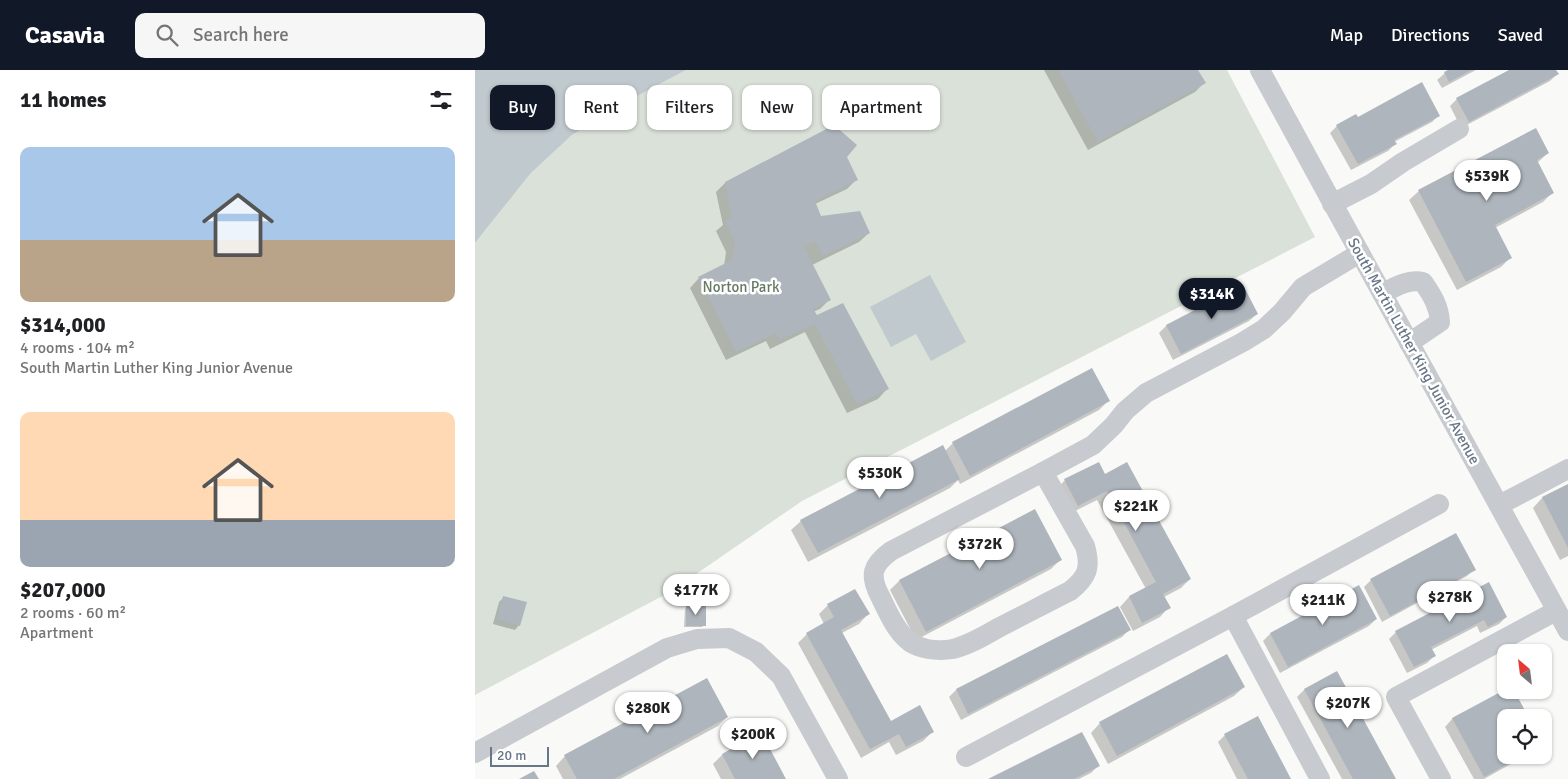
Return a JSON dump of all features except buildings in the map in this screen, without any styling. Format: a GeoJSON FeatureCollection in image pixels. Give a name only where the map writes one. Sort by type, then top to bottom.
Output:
{"type":"FeatureCollection","features":[{"type":"Feature","properties":{"kind":"street","name":"South Martin Luther King Junior Avenue"},"geometry":{"type":"LineString","coordinates":[[1260,70],[1568,631]]}},
{"type":"Feature","properties":{"kind":"street"},"geometry":{"type":"LineString","coordinates":[[1333,204],[1371,184],[1403,162],[1459,129]]}},
{"type":"Feature","properties":{"kind":"street"},"geometry":{"type":"LineString","coordinates":[[1043,472],[1085,546],[1088,559],[1087,572],[1081,582],[1070,590],[971,643],[953,649],[935,650],[915,645],[898,631],[877,592],[873,580],[873,569],[881,558],[891,551],[1093,446],[1125,411],[1146,393],[1264,329],[1282,312],[1303,287],[1360,253]]}},
{"type":"Feature","properties":{"kind":"street"},"geometry":{"type":"LineString","coordinates":[[1382,293],[1414,280],[1423,282],[1433,297],[1439,312],[1440,322],[1409,343]]}},
{"type":"Feature","properties":{"kind":"street"},"geometry":{"type":"LineString","coordinates":[[1499,505],[1568,469]]}},
{"type":"Feature","properties":{"kind":"street"},"geometry":{"type":"LineString","coordinates":[[966,757],[1233,616],[1439,504]]}},
{"type":"Feature","properties":{"kind":"street"},"geometry":{"type":"LineString","coordinates":[[1441,779],[1396,697],[1556,611]]}},
{"type":"Feature","properties":{"kind":"street"},"geometry":{"type":"LineString","coordinates":[[1233,616],[1320,779]]}},
{"type":"Feature","properties":{"kind":"street"},"geometry":{"type":"LineString","coordinates":[[475,753],[667,648],[697,639],[729,638],[757,652],[781,676],[838,779]]}},
{"type":"Feature","properties":{"kind":"green space","name":"Norton Park"},"geometry":{"type":"Polygon","coordinates":[[[686,70],[1227,70],[1315,237],[802,501],[670,592],[475,695],[475,243],[531,173],[572,135],[580,130],[637,130],[637,96],[647,91],[647,130],[732,130],[732,85],[658,85],[686,70]]]}},
{"type":"Feature","properties":{"kind":"shaded area"},"geometry":{"type":"Polygon","coordinates":[[[475,70],[686,70],[658,85],[647,85],[647,91],[637,96],[637,85],[565,85],[565,130],[580,130],[572,135],[531,173],[475,243],[475,70]]]}},
{"type":"Feature","properties":{"kind":"shaded area"},"geometry":{"type":"Polygon","coordinates":[[[930,275],[966,342],[931,361],[916,334],[891,347],[870,307],[930,275]]]}}]}
